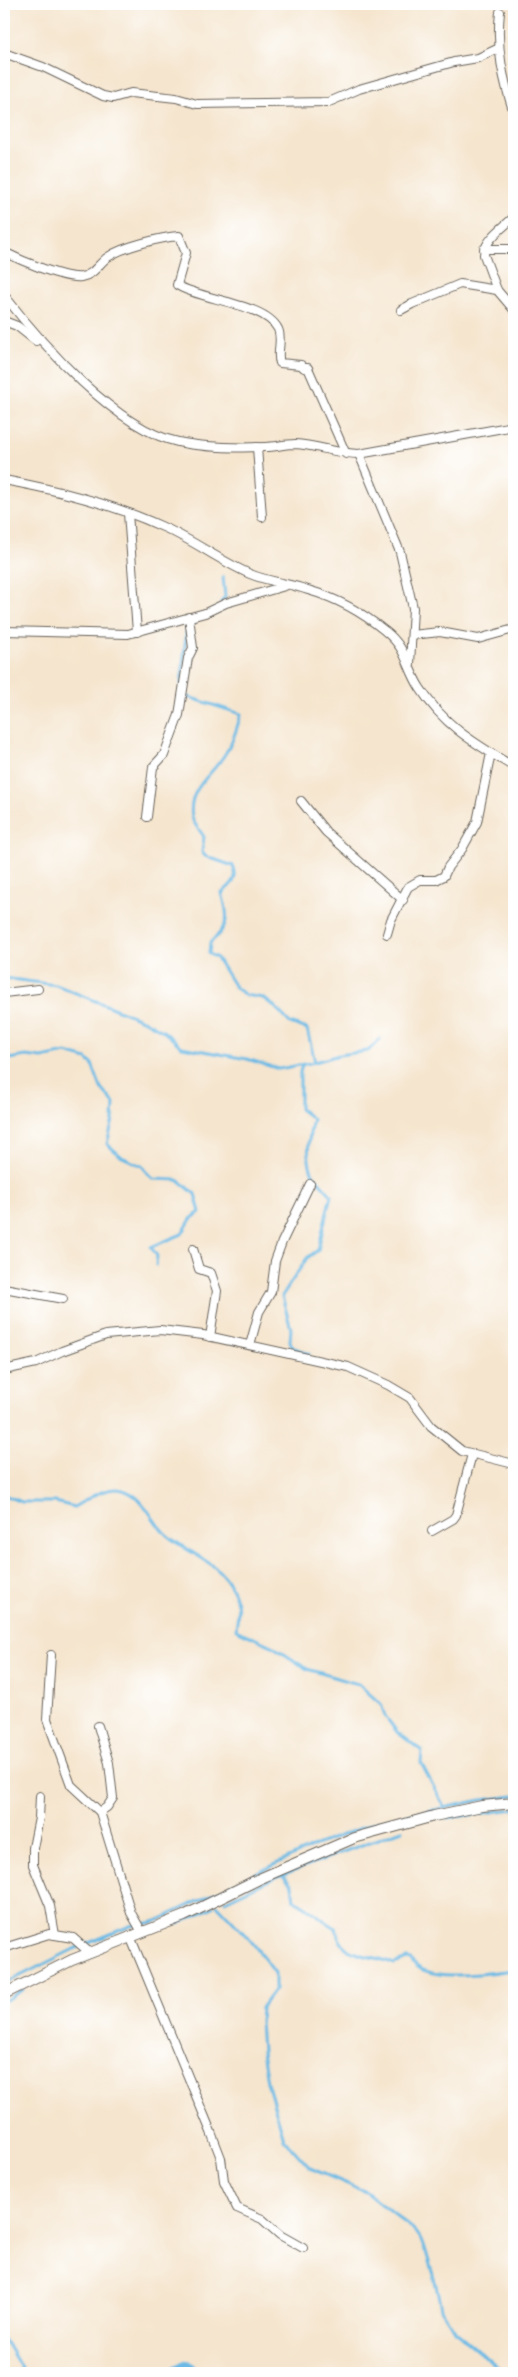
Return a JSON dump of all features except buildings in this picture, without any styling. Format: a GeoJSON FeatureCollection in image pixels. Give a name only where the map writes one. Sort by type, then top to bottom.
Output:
{"type":"FeatureCollection","features":[{"type":"Feature","properties":{"kind":"street"},"geometry":{"type":"LineString","coordinates":[[500,12],[499,48],[503,80],[514,113]]}},
{"type":"Feature","properties":{"kind":"street"},"geometry":{"type":"LineString","coordinates":[[4,53],[44,66],[103,96],[113,98],[131,93],[176,98],[197,104],[220,105],[329,102],[359,89],[454,62],[478,58],[499,48]]}},
{"type":"Feature","properties":{"kind":"street"},"geometry":{"type":"LineString","coordinates":[[514,217],[490,240],[484,250],[497,290],[514,310]]}},
{"type":"Feature","properties":{"kind":"street"},"geometry":{"type":"LineString","coordinates":[[4,252],[37,266],[81,277],[94,272],[110,256],[124,250],[179,236],[186,253],[177,285],[189,293],[236,304],[263,316],[274,324],[279,333],[280,363],[301,365],[304,368],[308,368],[346,454]]}},
{"type":"Feature","properties":{"kind":"street"},"geometry":{"type":"LineString","coordinates":[[484,250],[514,249]]}},
{"type":"Feature","properties":{"kind":"street"},"geometry":{"type":"LineString","coordinates":[[400,310],[460,284],[497,290]]}},
{"type":"Feature","properties":{"kind":"street"},"geometry":{"type":"LineString","coordinates":[[4,295],[54,355]]}},
{"type":"Feature","properties":{"kind":"street"},"geometry":{"type":"LineString","coordinates":[[4,321],[17,326],[132,421],[157,436],[178,442],[219,447],[296,444],[346,454],[359,454],[514,426]]}},
{"type":"Feature","properties":{"kind":"street"},"geometry":{"type":"LineString","coordinates":[[257,447],[262,517]]}},
{"type":"Feature","properties":{"kind":"street"},"geometry":{"type":"LineString","coordinates":[[359,454],[400,552],[413,608],[410,667]]}},
{"type":"Feature","properties":{"kind":"street"},"geometry":{"type":"LineString","coordinates":[[4,480],[44,487],[128,512],[165,528],[250,574],[308,589],[338,602],[386,631],[402,646],[419,687],[441,716],[470,741],[514,767]]}},
{"type":"Feature","properties":{"kind":"street"},"geometry":{"type":"LineString","coordinates":[[128,512],[137,632]]}},
{"type":"Feature","properties":{"kind":"street"},"geometry":{"type":"LineString","coordinates":[[4,631],[39,630],[116,635],[137,632],[287,585]]}},
{"type":"Feature","properties":{"kind":"street"},"geometry":{"type":"LineString","coordinates":[[147,817],[152,766],[164,755],[179,714],[188,658],[193,648],[189,617]]}},
{"type":"Feature","properties":{"kind":"street"},"geometry":{"type":"LineString","coordinates":[[412,635],[440,632],[478,639],[514,629]]}},
{"type":"Feature","properties":{"kind":"street"},"geometry":{"type":"LineString","coordinates":[[388,934],[391,920],[403,900],[408,887],[413,882],[436,880],[444,876],[478,822],[491,753]]}},
{"type":"Feature","properties":{"kind":"street"},"geometry":{"type":"LineString","coordinates":[[301,801],[326,832],[403,900]]}},
{"type":"Feature","properties":{"kind":"street"},"geometry":{"type":"LineString","coordinates":[[4,993],[38,989]]}},
{"type":"Feature","properties":{"kind":"street"},"geometry":{"type":"LineString","coordinates":[[250,1345],[259,1312],[271,1292],[275,1261],[282,1242],[310,1184]]}},
{"type":"Feature","properties":{"kind":"street"},"geometry":{"type":"LineString","coordinates":[[193,1249],[199,1269],[211,1273],[216,1284],[217,1291],[210,1337]]}},
{"type":"Feature","properties":{"kind":"street"},"geometry":{"type":"LineString","coordinates":[[4,1288],[62,1299]]}},
{"type":"Feature","properties":{"kind":"street"},"geometry":{"type":"LineString","coordinates":[[4,1370],[36,1363],[106,1335],[160,1330],[210,1337],[348,1367],[388,1385],[410,1398],[431,1426],[462,1451],[514,1464]]}},
{"type":"Feature","properties":{"kind":"street"},"geometry":{"type":"LineString","coordinates":[[432,1531],[453,1519],[456,1515],[472,1454]]}},
{"type":"Feature","properties":{"kind":"street"},"geometry":{"type":"LineString","coordinates":[[51,1655],[47,1719],[71,1785],[100,1812],[131,1913],[142,1932]]}},
{"type":"Feature","properties":{"kind":"street"},"geometry":{"type":"LineString","coordinates":[[98,1726],[109,1762],[113,1798],[100,1812]]}},
{"type":"Feature","properties":{"kind":"street"},"geometry":{"type":"LineString","coordinates":[[40,1796],[33,1865],[50,1906],[55,1935]]}},
{"type":"Feature","properties":{"kind":"street"},"geometry":{"type":"LineString","coordinates":[[4,1994],[90,1953],[184,1916],[259,1878],[354,1838],[434,1816],[482,1806],[514,1803]]}},
{"type":"Feature","properties":{"kind":"street"},"geometry":{"type":"LineString","coordinates":[[4,1948],[49,1934],[78,1941],[90,1953]]}},
{"type":"Feature","properties":{"kind":"street"},"geometry":{"type":"LineString","coordinates":[[130,1936],[211,2132],[221,2158],[224,2181],[230,2196],[237,2208],[262,2219],[280,2235],[303,2248]]}},
{"type":"Feature","properties":{"kind":"waterway"},"geometry":{"type":"LineString","coordinates":[[221,602],[225,597],[223,577]]}},
{"type":"Feature","properties":{"kind":"waterway"},"geometry":{"type":"LineString","coordinates":[[181,684],[187,625]]}},
{"type":"Feature","properties":{"kind":"waterway"},"geometry":{"type":"LineString","coordinates":[[182,695],[241,714],[228,749],[197,790],[191,807],[195,825],[204,837],[202,852],[205,856],[233,866],[235,871],[235,878],[222,893],[226,908],[226,920],[217,937],[210,943],[209,954],[217,958],[235,987],[245,995],[263,998],[274,1006],[290,1023],[307,1029],[315,1062]]}},
{"type":"Feature","properties":{"kind":"waterway"},"geometry":{"type":"LineString","coordinates":[[4,978],[56,985],[145,1021],[163,1031],[182,1047],[247,1059],[279,1069],[339,1055],[368,1051],[380,1039]]}},
{"type":"Feature","properties":{"kind":"waterway"},"geometry":{"type":"LineString","coordinates":[[4,1036],[9,1059],[26,1056],[42,1058],[66,1053],[87,1059],[92,1064],[101,1088],[114,1103],[113,1120],[107,1144],[122,1157],[142,1166],[153,1179],[178,1180],[195,1194],[200,1212],[191,1219],[182,1234],[151,1247],[157,1256],[156,1265]]}},
{"type":"Feature","properties":{"kind":"waterway"},"geometry":{"type":"LineString","coordinates":[[302,1065],[300,1072],[300,1109],[313,1119],[308,1146],[309,1161],[314,1176],[331,1195],[318,1250],[307,1258],[282,1296],[291,1329],[290,1341],[292,1347],[309,1354]]}},
{"type":"Feature","properties":{"kind":"waterway"},"geometry":{"type":"LineString","coordinates":[[4,1495],[22,1502],[55,1502],[74,1507],[110,1489],[131,1493],[143,1504],[168,1536],[209,1563],[226,1579],[237,1603],[236,1630],[272,1646],[307,1669],[358,1684],[381,1704],[385,1716],[397,1732],[422,1751],[421,1763],[445,1808]]}},
{"type":"Feature","properties":{"kind":"waterway"},"geometry":{"type":"LineString","coordinates":[[4,1984],[74,1949],[130,1926],[154,1922],[316,1845],[377,1822],[481,1800],[514,1796]]}},
{"type":"Feature","properties":{"kind":"waterway"},"geometry":{"type":"LineString","coordinates":[[447,1818],[514,1809]]}},
{"type":"Feature","properties":{"kind":"waterway"},"geometry":{"type":"LineString","coordinates":[[225,1901],[276,1877],[402,1830]]}},
{"type":"Feature","properties":{"kind":"waterway"},"geometry":{"type":"LineString","coordinates":[[283,1875],[292,1885],[294,1900],[336,1928],[339,1939],[344,1946],[358,1954],[394,1964],[407,1959],[429,1972],[443,1975],[514,1970]]}},
{"type":"Feature","properties":{"kind":"waterway"},"geometry":{"type":"LineString","coordinates":[[217,1905],[252,1942],[275,1973],[275,1989],[261,2008],[260,2021],[267,2082],[284,2139],[310,2168],[366,2192],[413,2229],[424,2245],[441,2309],[456,2332],[505,2373]]}},
{"type":"Feature","properties":{"kind":"waterway"},"geometry":{"type":"LineString","coordinates":[[178,1924],[213,1907]]}},
{"type":"Feature","properties":{"kind":"waterway"},"geometry":{"type":"LineString","coordinates":[[4,2001],[23,1990]]}},
{"type":"Feature","properties":{"kind":"waterway"},"geometry":{"type":"LineString","coordinates":[[4,2339],[24,2373]]}},
{"type":"Feature","properties":{"kind":"waterway"},"geometry":{"type":"LineString","coordinates":[[178,2373],[186,2369],[190,2373]]}}]}
